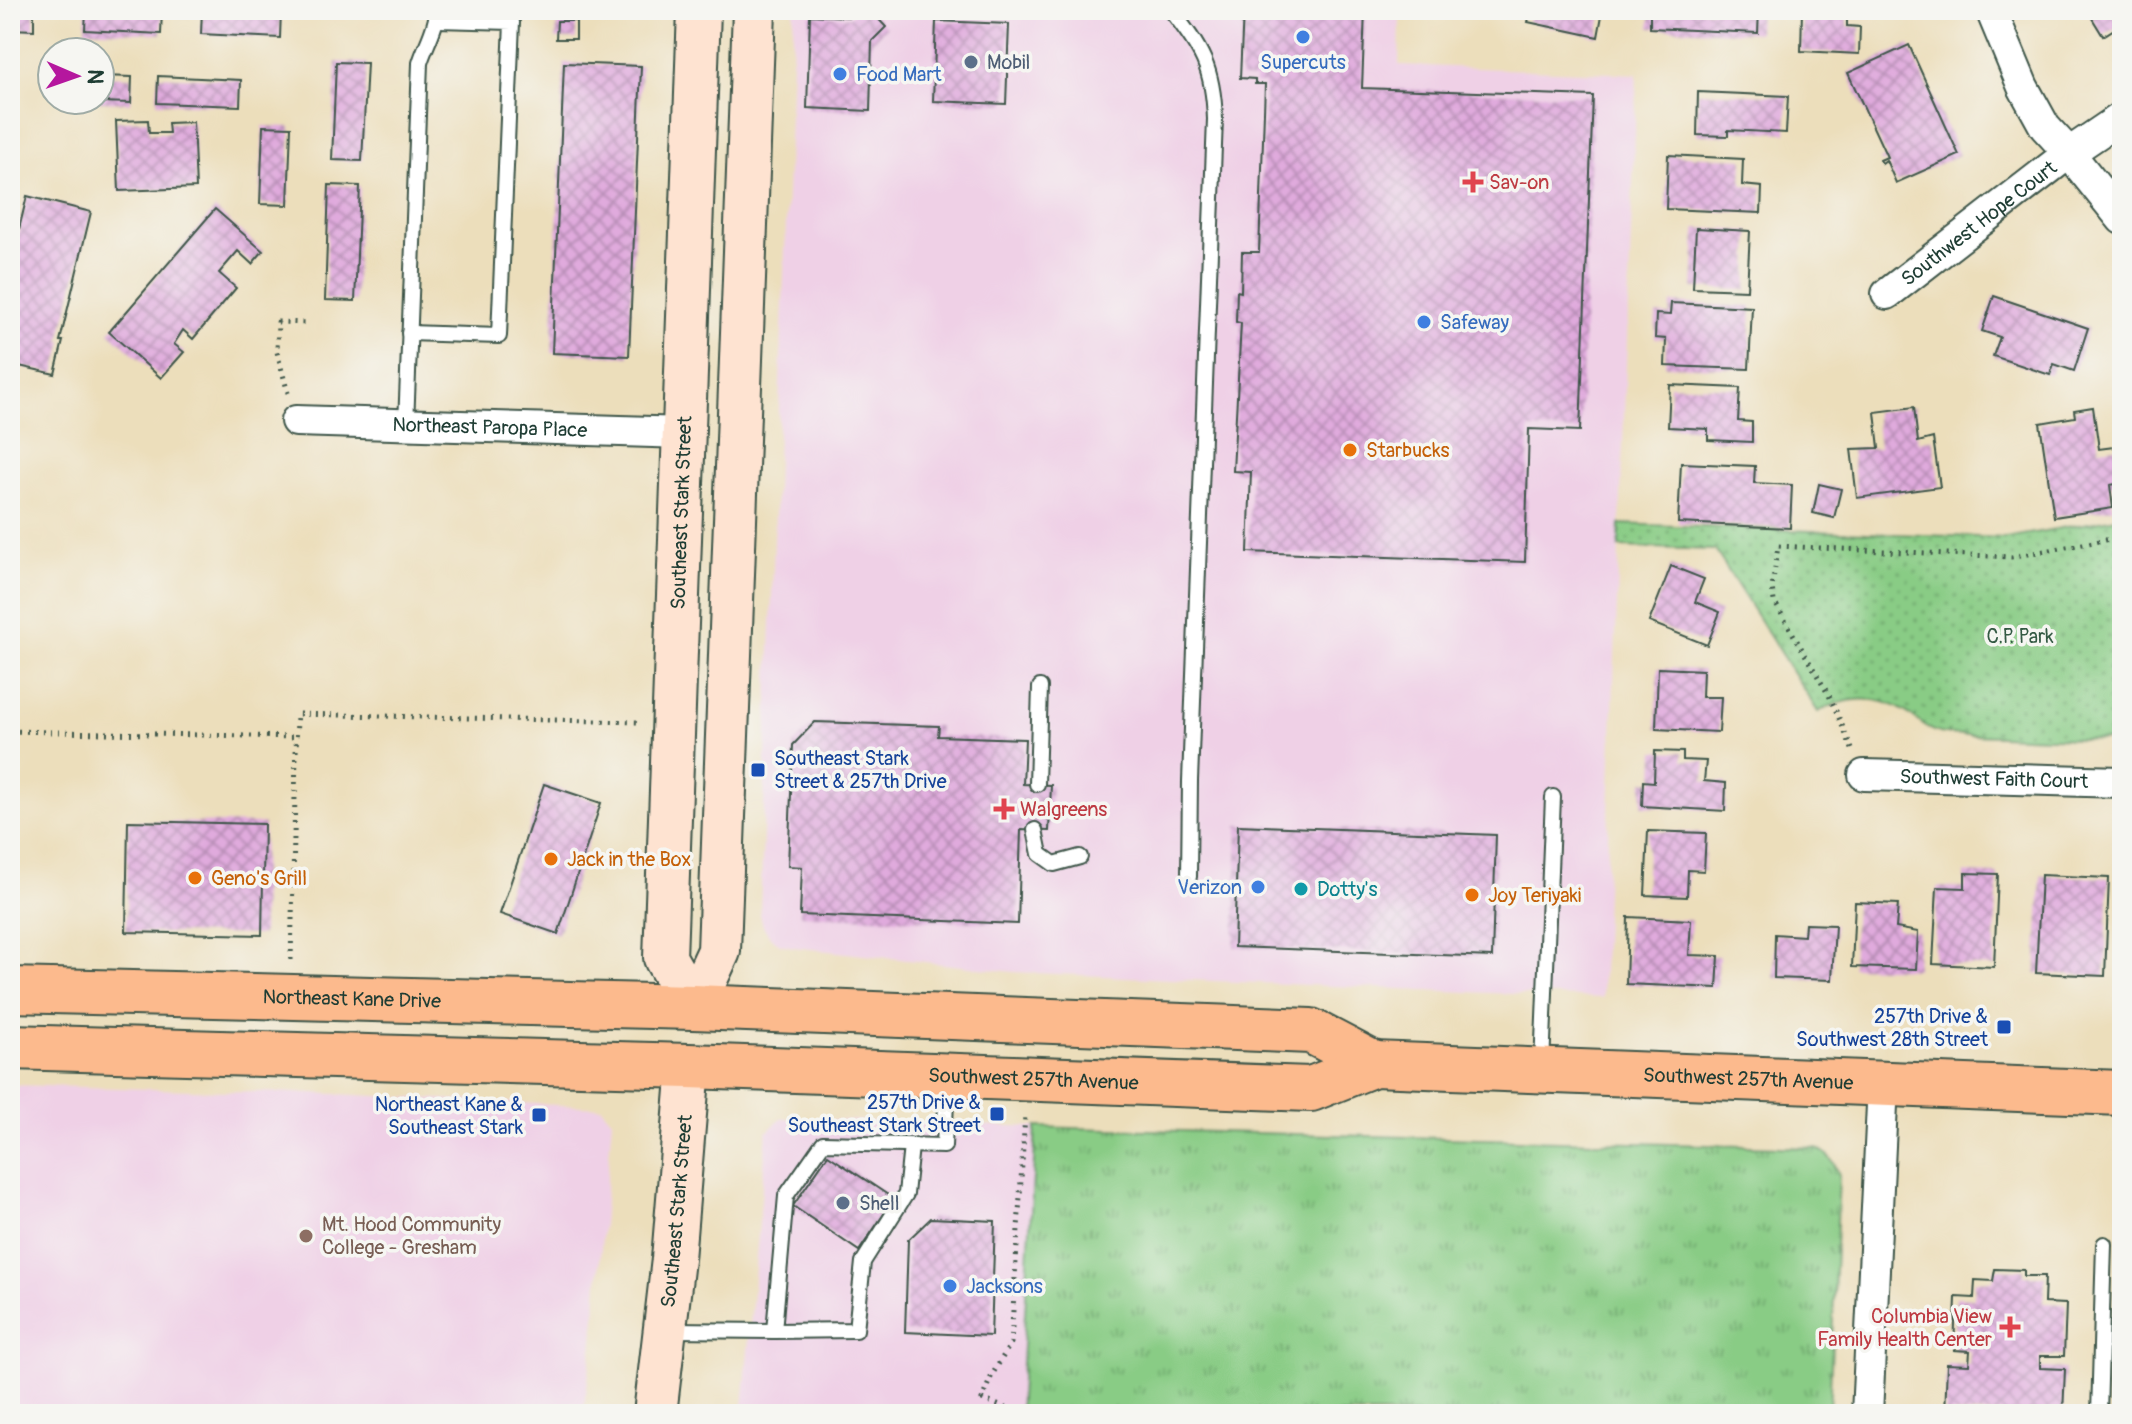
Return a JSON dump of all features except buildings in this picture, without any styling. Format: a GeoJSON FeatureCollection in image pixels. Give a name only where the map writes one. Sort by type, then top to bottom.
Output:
{"type":"FeatureCollection","features":[{"type":"Feature","properties":{"kind":"main road","name":"Southeast Stark Street"},"geometry":{"type":"LineString","coordinates":[[693,1007],[665,958],[699,10]]}},
{"type":"Feature","properties":{"kind":"main road","name":"Southeast Stark Street"},"geometry":{"type":"LineString","coordinates":[[655,1414],[693,1007],[719,951],[754,10]]}},
{"type":"Feature","properties":{"kind":"main road","name":"Northeast Kane Drive"},"geometry":{"type":"LineString","coordinates":[[10,990],[693,1007]]}},
{"type":"Feature","properties":{"kind":"main road","name":"Southwest 257th Avenue"},"geometry":{"type":"LineString","coordinates":[[693,1007],[1311,1031],[1374,1064]]}},
{"type":"Feature","properties":{"kind":"main road"},"geometry":{"type":"LineString","coordinates":[[10,1047],[689,1066]]}},
{"type":"Feature","properties":{"kind":"main road","name":"Southwest 257th Avenue"},"geometry":{"type":"LineString","coordinates":[[689,1066],[1311,1089],[1374,1064],[2122,1093]]}},
{"type":"Feature","properties":{"kind":"street"},"geometry":{"type":"LineString","coordinates":[[1991,10],[2023,87],[2045,127],[2122,219]]}},
{"type":"Feature","properties":{"kind":"street","name":"Southwest Hope Court"},"geometry":{"type":"LineString","coordinates":[[1887,294],[2069,153],[2122,117]]}},
{"type":"Feature","properties":{"kind":"street","name":"Northeast Paropa Place"},"geometry":{"type":"LineString","coordinates":[[296,421],[685,433]]}},
{"type":"Feature","properties":{"kind":"street","name":"Southwest Faith Court"},"geometry":{"type":"LineString","coordinates":[[1864,775],[2122,782]]}},
{"type":"Feature","properties":{"kind":"street"},"geometry":{"type":"LineString","coordinates":[[1867,1414],[1883,1084]]}},
{"type":"Feature","properties":{"kind":"lane"},"geometry":{"type":"LineString","coordinates":[[1171,10],[1200,48],[1214,84],[1215,119],[1189,877]]}},
{"type":"Feature","properties":{"kind":"lane"},"geometry":{"type":"LineString","coordinates":[[406,425],[409,333],[420,63],[437,15],[512,22],[499,336],[409,333]]}},
{"type":"Feature","properties":{"kind":"lane"},"geometry":{"type":"LineString","coordinates":[[1037,784],[1040,687]]}},
{"type":"Feature","properties":{"kind":"lane"},"geometry":{"type":"LineString","coordinates":[[1542,1071],[1553,797]]}},
{"type":"Feature","properties":{"kind":"lane"},"geometry":{"type":"LineString","coordinates":[[1035,830],[1040,854],[1054,864],[1080,857]]}},
{"type":"Feature","properties":{"kind":"lane"},"geometry":{"type":"LineString","coordinates":[[774,1331],[786,1196],[823,1143],[944,1146],[947,1076]]}},
{"type":"Feature","properties":{"kind":"lane"},"geometry":{"type":"LineString","coordinates":[[664,1330],[856,1330],[863,1262],[906,1194],[911,1146]]}},
{"type":"Feature","properties":{"kind":"lane"},"geometry":{"type":"LineString","coordinates":[[2099,1414],[2104,1244]]}},
{"type":"Feature","properties":{"kind":"path"},"geometry":{"type":"LineString","coordinates":[[296,421],[277,352],[278,322],[308,323]]}},
{"type":"Feature","properties":{"kind":"path"},"geometry":{"type":"LineString","coordinates":[[1864,775],[1831,699],[1774,601],[1772,588],[1778,546],[2011,557],[2122,537]]}},
{"type":"Feature","properties":{"kind":"path"},"geometry":{"type":"LineString","coordinates":[[290,997],[297,714],[674,723]]}},
{"type":"Feature","properties":{"kind":"path"},"geometry":{"type":"LineString","coordinates":[[10,731],[296,737]]}},
{"type":"Feature","properties":{"kind":"path"},"geometry":{"type":"LineString","coordinates":[[1021,1414],[982,1399],[1011,1343],[1027,1078]]}},
{"type":"Feature","properties":{"kind":"shaded area"},"geometry":{"type":"Polygon","coordinates":[[[794,10],[1400,10],[1399,65],[1637,74],[1602,998],[1014,972],[793,947],[771,938],[760,914],[794,10]]]}},
{"type":"Feature","properties":{"kind":"shaded area","name":"Mt. Hood Community College - Gresham"},"geometry":{"type":"Polygon","coordinates":[[[10,1085],[335,1094],[601,1107],[612,1120],[592,1352],[583,1414],[10,1414],[10,1085]]]}},
{"type":"Feature","properties":{"kind":"shaded area"},"geometry":{"type":"Polygon","coordinates":[[[782,1118],[1036,1127],[1019,1414],[909,1414],[743,1407],[767,1132],[782,1118]]]}},
{"type":"Feature","properties":{"kind":"green space","name":"C.P. Park"},"geometry":{"type":"Polygon","coordinates":[[[2122,517],[2122,738],[2111,740],[1943,734],[1894,706],[1872,700],[1839,703],[1818,712],[1715,550],[1619,547],[1620,524],[2006,538],[2122,517]]]}},
{"type":"Feature","properties":{"kind":"green space"},"geometry":{"type":"Polygon","coordinates":[[[1036,1127],[1816,1148],[1830,1158],[1839,1175],[1829,1414],[1019,1414],[1036,1127]]]}},
{"type":"Feature","properties":{"kind":"place","name":"Supercuts"},"geometry":{"type":"Point","coordinates":[1303,37]}},
{"type":"Feature","properties":{"kind":"place","name":"Mobil"},"geometry":{"type":"Point","coordinates":[971,62]}},
{"type":"Feature","properties":{"kind":"place","name":"Food Mart"},"geometry":{"type":"Point","coordinates":[840,74]}},
{"type":"Feature","properties":{"kind":"place","name":"Sav-on"},"geometry":{"type":"Point","coordinates":[1473,182]}},
{"type":"Feature","properties":{"kind":"place","name":"Safeway"},"geometry":{"type":"Point","coordinates":[1424,322]}},
{"type":"Feature","properties":{"kind":"place","name":"Starbucks"},"geometry":{"type":"Point","coordinates":[1350,450]}},
{"type":"Feature","properties":{"kind":"place","name":"Southeast Stark Street & 257th Drive"},"geometry":{"type":"Point","coordinates":[758,770]}},
{"type":"Feature","properties":{"kind":"place","name":"Walgreens"},"geometry":{"type":"Point","coordinates":[1004,809]}},
{"type":"Feature","properties":{"kind":"place","name":"Jack in the Box"},"geometry":{"type":"Point","coordinates":[551,859]}},
{"type":"Feature","properties":{"kind":"place","name":"Geno's Grill"},"geometry":{"type":"Point","coordinates":[195,878]}},
{"type":"Feature","properties":{"kind":"place","name":"Verizon"},"geometry":{"type":"Point","coordinates":[1258,887]}},
{"type":"Feature","properties":{"kind":"place","name":"Dotty's"},"geometry":{"type":"Point","coordinates":[1301,889]}},
{"type":"Feature","properties":{"kind":"place","name":"Joy Teriyaki"},"geometry":{"type":"Point","coordinates":[1472,895]}},
{"type":"Feature","properties":{"kind":"place","name":"257th Drive & Southwest 28th Street"},"geometry":{"type":"Point","coordinates":[2004,1027]}},
{"type":"Feature","properties":{"kind":"place","name":"257th Drive & Southeast Stark Street"},"geometry":{"type":"Point","coordinates":[997,1114]}},
{"type":"Feature","properties":{"kind":"place","name":"Northeast Kane & Southeast Stark"},"geometry":{"type":"Point","coordinates":[539,1115]}},
{"type":"Feature","properties":{"kind":"place","name":"Shell"},"geometry":{"type":"Point","coordinates":[843,1203]}},
{"type":"Feature","properties":{"kind":"place","name":"Mt. Hood Community College - Gresham"},"geometry":{"type":"Point","coordinates":[306,1236]}},
{"type":"Feature","properties":{"kind":"place","name":"Jacksons"},"geometry":{"type":"Point","coordinates":[950,1286]}},
{"type":"Feature","properties":{"kind":"place","name":"Columbia View Family Health Center"},"geometry":{"type":"Point","coordinates":[2010,1327]}}]}
